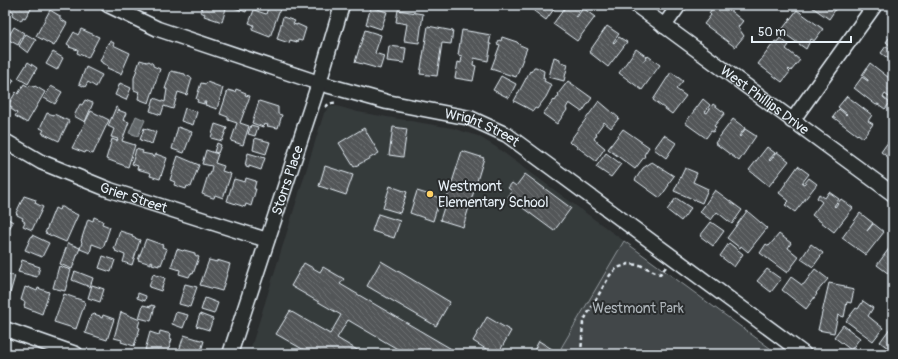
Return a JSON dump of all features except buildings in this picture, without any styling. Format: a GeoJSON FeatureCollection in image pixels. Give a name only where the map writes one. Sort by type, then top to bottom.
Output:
{"type":"FeatureCollection","features":[{"type":"Feature","properties":{"kind":"street","name":"Wright Street"},"geometry":{"type":"LineString","coordinates":[[108,5],[158,29],[319,83],[387,102],[470,118],[508,135],[804,354]]}},
{"type":"Feature","properties":{"kind":"street","name":"Storrs Place"},"geometry":{"type":"LineString","coordinates":[[230,354],[319,83],[342,5]]}},
{"type":"Feature","properties":{"kind":"street","name":"West Phillips Drive"},"geometry":{"type":"LineString","coordinates":[[636,5],[893,194]]}},
{"type":"Feature","properties":{"kind":"street"},"geometry":{"type":"LineString","coordinates":[[664,26],[679,5]]}},
{"type":"Feature","properties":{"kind":"street"},"geometry":{"type":"LineString","coordinates":[[792,121],[875,5]]}},
{"type":"Feature","properties":{"kind":"street","name":"Grier Street"},"geometry":{"type":"LineString","coordinates":[[5,141],[41,162],[110,190],[267,240]]}},
{"type":"Feature","properties":{"kind":"street"},"geometry":{"type":"LineString","coordinates":[[5,329],[76,354]]}},
{"type":"Feature","properties":{"kind":"path"},"geometry":{"type":"LineString","coordinates":[[322,110],[328,104],[342,104]]}},
{"type":"Feature","properties":{"kind":"path"},"geometry":{"type":"LineString","coordinates":[[581,354],[583,322],[610,275],[617,268],[629,264],[640,265],[660,274],[666,267],[672,271]]}},
{"type":"Feature","properties":{"kind":"shaded area","name":"Westmont Elementary School"},"geometry":{"type":"Polygon","coordinates":[[[337,106],[358,112],[452,128],[478,136],[496,147],[624,241],[561,348],[571,354],[249,354],[324,113],[329,107],[337,106]]]}},
{"type":"Feature","properties":{"kind":"green space","name":"Westmont Park"},"geometry":{"type":"Polygon","coordinates":[[[624,241],[778,354],[571,354],[561,348],[624,241]]]}},
{"type":"Feature","properties":{"kind":"water"},"geometry":{"type":"Polygon","coordinates":[[[136,116],[145,120],[138,136],[129,133],[136,116]]]}},
{"type":"Feature","properties":{"kind":"place","name":"Westmont Elementary School"},"geometry":{"type":"Point","coordinates":[430,194]}}]}
